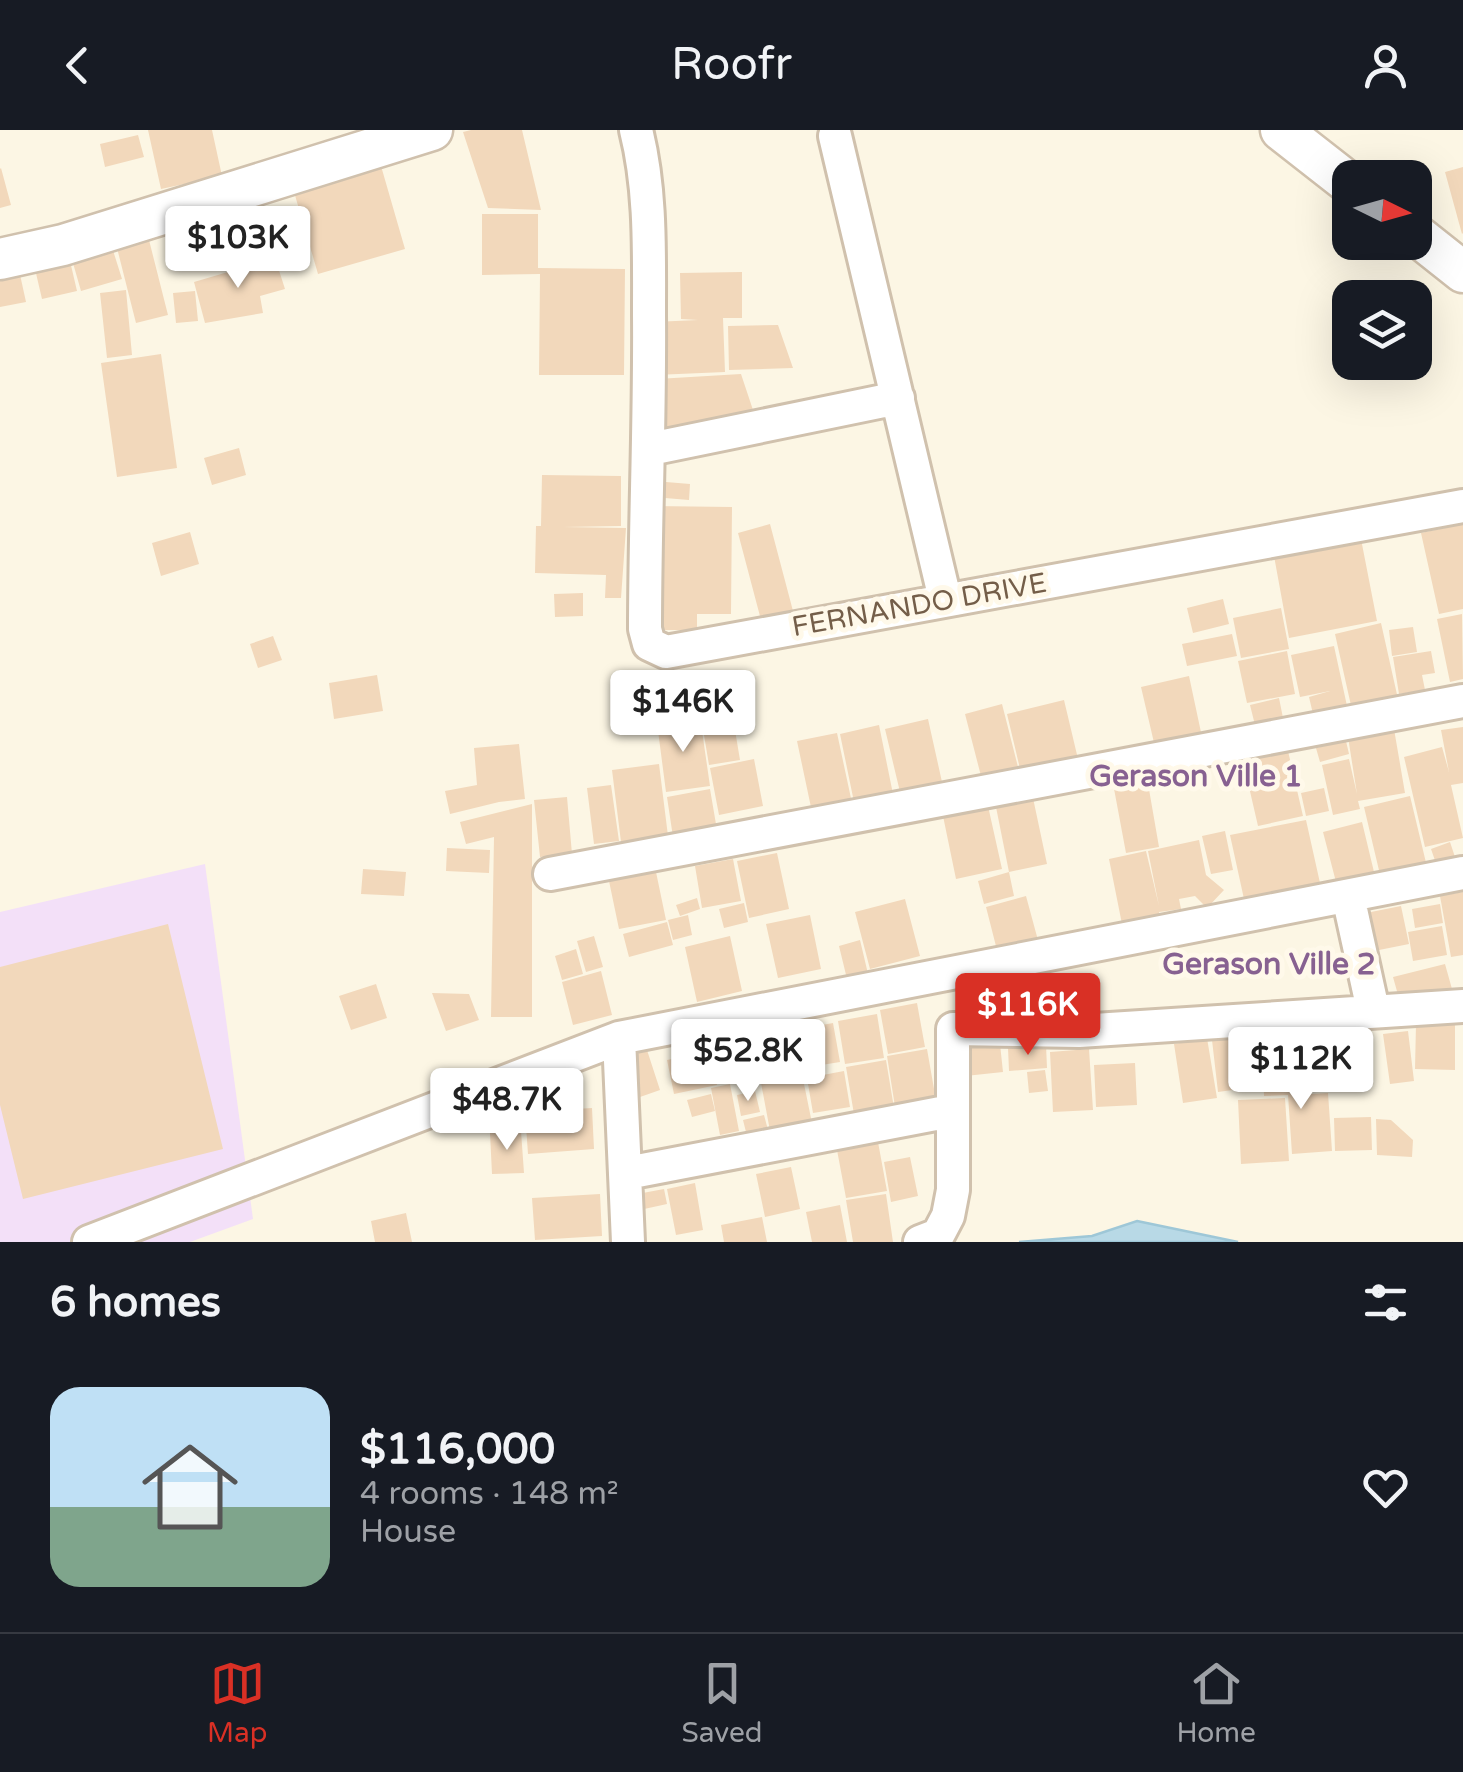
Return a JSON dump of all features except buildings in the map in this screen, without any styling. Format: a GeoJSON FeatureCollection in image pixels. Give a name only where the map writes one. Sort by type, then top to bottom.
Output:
{"type":"FeatureCollection","features":[{"type":"Feature","properties":{"kind":"street"},"geometry":{"type":"LineString","coordinates":[[0,258],[63,245],[432,130]]}},
{"type":"Feature","properties":{"kind":"street","name":"FERNANDO DRIVE"},"geometry":{"type":"LineString","coordinates":[[636,130],[647,212],[650,449],[644,629],[650,644],[666,652],[1463,506]]}},
{"type":"Feature","properties":{"kind":"street"},"geometry":{"type":"LineString","coordinates":[[1288,131],[1332,169]]}},
{"type":"Feature","properties":{"kind":"street"},"geometry":{"type":"LineString","coordinates":[[835,136],[945,600]]}},
{"type":"Feature","properties":{"kind":"street"},"geometry":{"type":"LineString","coordinates":[[1432,246],[1459,265]]}},
{"type":"Feature","properties":{"kind":"street"},"geometry":{"type":"LineString","coordinates":[[650,449],[898,398]]}},
{"type":"Feature","properties":{"kind":"street"},"geometry":{"type":"LineString","coordinates":[[550,874],[1463,701]]}},
{"type":"Feature","properties":{"kind":"street"},"geometry":{"type":"LineString","coordinates":[[89,1242],[619,1038],[1463,873]]}},
{"type":"Feature","properties":{"kind":"street"},"geometry":{"type":"LineString","coordinates":[[1348,896],[1373,1010]]}},
{"type":"Feature","properties":{"kind":"street"},"geometry":{"type":"LineString","coordinates":[[920,1242],[938,1236],[948,1216],[952,1190],[952,1029],[946,973]]}},
{"type":"Feature","properties":{"kind":"street"},"geometry":{"type":"LineString","coordinates":[[952,1029],[1079,1031],[1463,1006]]}},
{"type":"Feature","properties":{"kind":"street"},"geometry":{"type":"LineString","coordinates":[[619,1038],[628,1242]]}},
{"type":"Feature","properties":{"kind":"street"},"geometry":{"type":"LineString","coordinates":[[627,1173],[950,1111]]}},
{"type":"Feature","properties":{"kind":"shaded area"},"geometry":{"type":"Polygon","coordinates":[[[205,864],[253,1219],[190,1242],[0,1242],[0,912],[205,864]]]}},
{"type":"Feature","properties":{"kind":"water"},"geometry":{"type":"Polygon","coordinates":[[[1137,1221],[1238,1242],[1019,1242],[1092,1236],[1137,1221]]]}},
{"type":"Feature","properties":{"kind":"district","name":"Gerason Ville 1"},"geometry":{"type":"Point","coordinates":[1196,776]}},
{"type":"Feature","properties":{"kind":"district","name":"Gerason Ville 2"},"geometry":{"type":"Point","coordinates":[1269,964]}}]}
